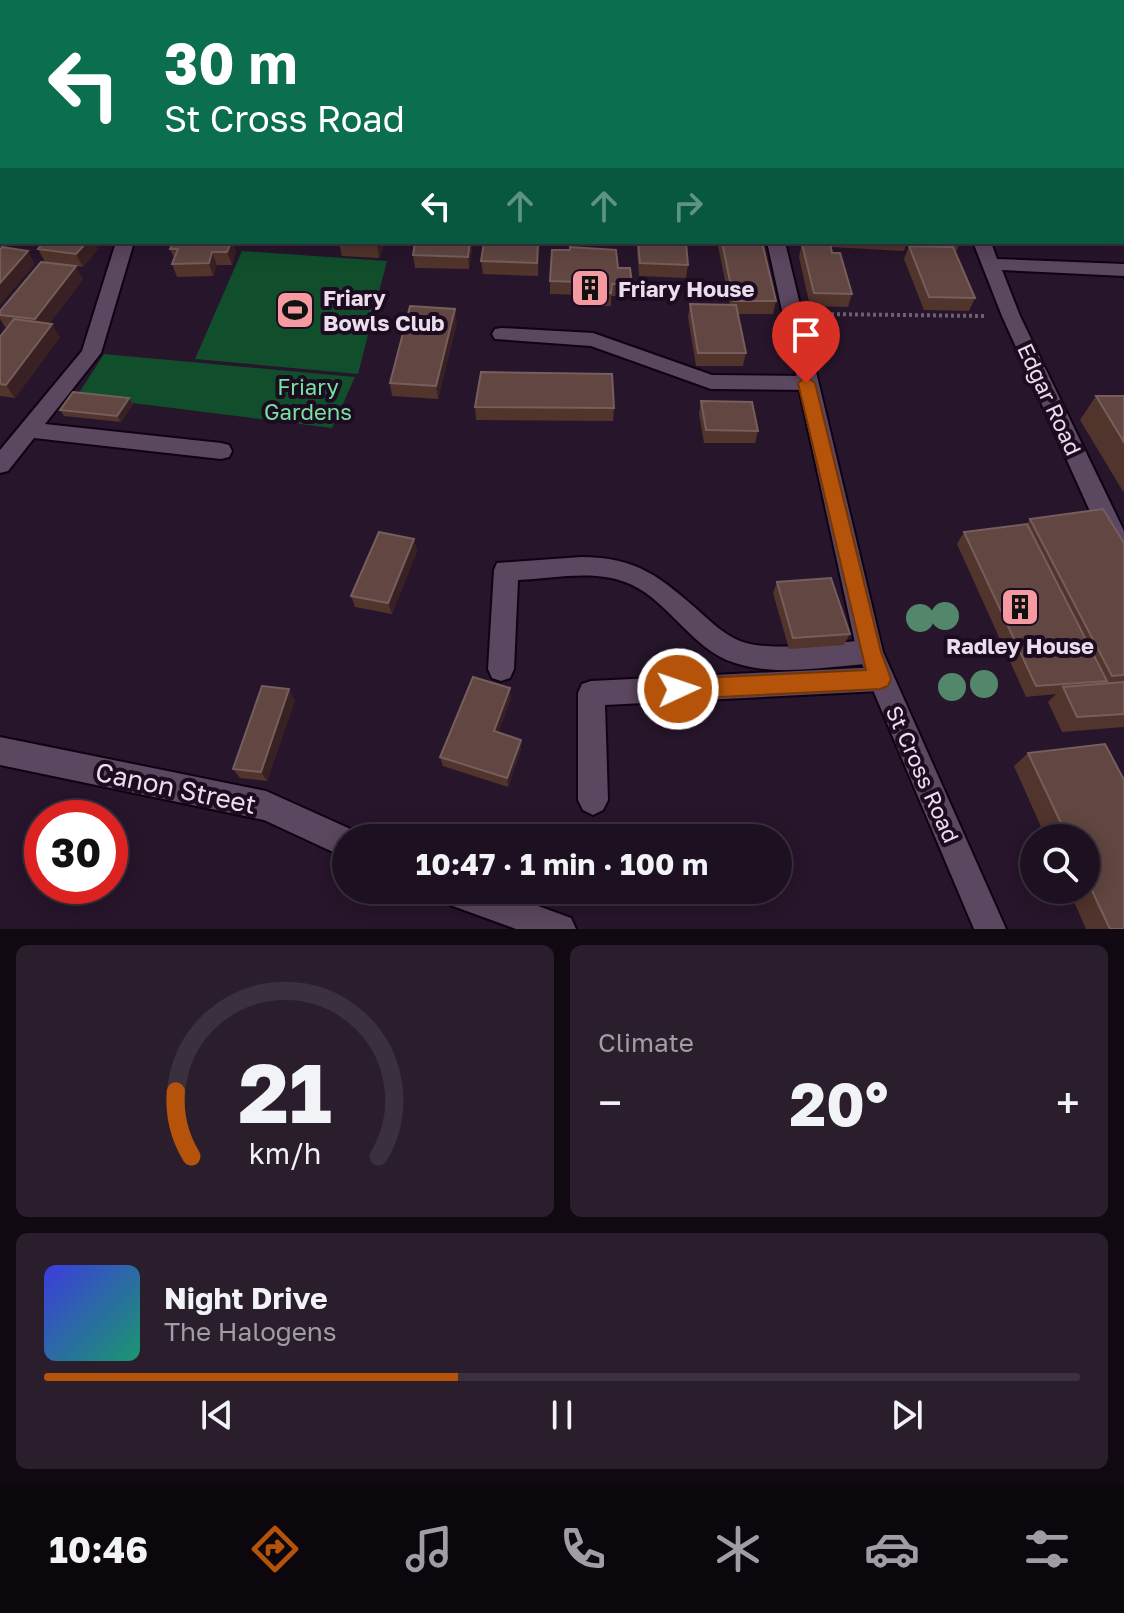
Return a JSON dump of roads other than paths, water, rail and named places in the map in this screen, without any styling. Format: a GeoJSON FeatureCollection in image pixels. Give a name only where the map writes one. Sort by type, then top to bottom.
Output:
{"type":"FeatureCollection","features":[{"type":"Feature","properties":{"kind":"street"},"geometry":{"type":"LineString","coordinates":[[0,465],[91,353],[124,244]]}},
{"type":"Feature","properties":{"kind":"street","name":"St Cross Road"},"geometry":{"type":"LineString","coordinates":[[776,244],[870,652],[990,929]]}},
{"type":"Feature","properties":{"kind":"street","name":"Edgar Road"},"geometry":{"type":"LineString","coordinates":[[983,244],[1011,316],[1110,529],[1124,552]]}},
{"type":"Feature","properties":{"kind":"street"},"geometry":{"type":"LineString","coordinates":[[990,264],[1124,270]]}},
{"type":"Feature","properties":{"kind":"street"},"geometry":{"type":"LineString","coordinates":[[502,334],[593,340],[711,382],[806,383]]}},
{"type":"Feature","properties":{"kind":"street"},"geometry":{"type":"LineString","coordinates":[[30,430],[221,451]]}},
{"type":"Feature","properties":{"kind":"street"},"geometry":{"type":"LineString","coordinates":[[501,669],[506,570],[624,570],[645,582],[737,653],[870,652]]}},
{"type":"Feature","properties":{"kind":"street"},"geometry":{"type":"LineString","coordinates":[[593,800],[591,693],[880,679]]}},
{"type":"Feature","properties":{"kind":"street","name":"Canon Street"},"geometry":{"type":"LineString","coordinates":[[0,751],[266,806],[332,837]]}},
{"type":"Feature","properties":{"kind":"street"},"geometry":{"type":"LineString","coordinates":[[489,904],[560,929]]}},
{"type":"Feature","properties":{"kind":"place","name":"Friary House"},"geometry":{"type":"Point","coordinates":[590,288]}},
{"type":"Feature","properties":{"kind":"place","name":"Friary Bowls Club"},"geometry":{"type":"Point","coordinates":[295,310]}},
{"type":"Feature","properties":{"kind":"place","name":"Radley House"},"geometry":{"type":"Point","coordinates":[1020,607]}},
{"type":"Feature","properties":{"kind":"park label","name":"Friary Gardens"},"geometry":{"type":"Point","coordinates":[308,398]}}]}
